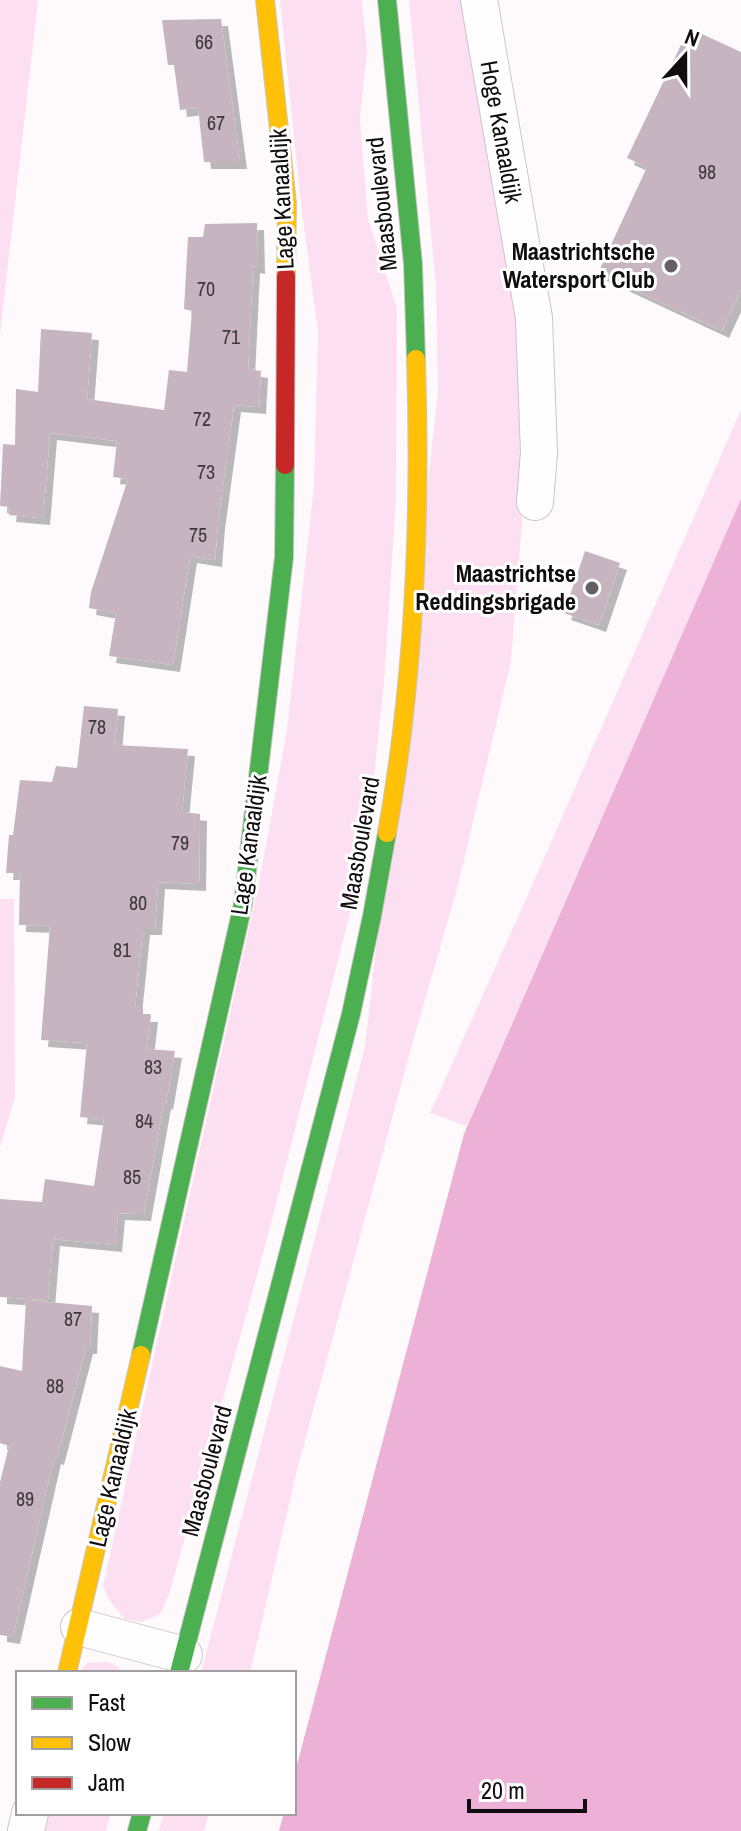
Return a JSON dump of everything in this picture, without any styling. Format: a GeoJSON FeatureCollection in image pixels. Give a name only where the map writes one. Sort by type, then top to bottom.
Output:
{"type":"FeatureCollection","features":[{"type":"Feature","properties":{"kind":"street","name":"Lage Kanaaldijk"},"geometry":{"type":"LineString","coordinates":[[68,1671],[243,904],[270,676],[284,557],[287,203],[265,0]]}},
{"type":"Feature","properties":{"kind":"street","name":"Maasboulevard"},"geometry":{"type":"LineString","coordinates":[[182,1664],[351,1014],[390,817],[406,702],[416,562],[418,419],[413,264],[387,0]]}},
{"type":"Feature","properties":{"kind":"street","name":"Hoge Kanaaldijk"},"geometry":{"type":"LineString","coordinates":[[479,0],[534,318],[539,453],[535,502]]}},
{"type":"Feature","properties":{"kind":"street"},"geometry":{"type":"LineString","coordinates":[[79,1627],[182,1664]]}},
{"type":"Feature","properties":{"kind":"shaded area"},"geometry":{"type":"Polygon","coordinates":[[[0,0],[38,0],[0,335],[0,0]]]}},
{"type":"Feature","properties":{"kind":"shaded area"},"geometry":{"type":"Polygon","coordinates":[[[280,0],[362,0],[367,51],[360,119],[368,219],[397,308],[396,497],[384,684],[358,882],[268,1235],[169,1595],[160,1614],[142,1622],[125,1619],[111,1603],[103,1586],[260,878],[287,730],[314,485],[318,332],[280,0]]]}},
{"type":"Feature","properties":{"kind":"shaded area"},"geometry":{"type":"Polygon","coordinates":[[[409,0],[465,0],[523,337],[527,459],[511,661],[457,889],[297,1470],[250,1671],[202,1671],[365,1047],[438,393],[436,286],[409,0]]]}},
{"type":"Feature","properties":{"kind":"shaded area"},"geometry":{"type":"Polygon","coordinates":[[[741,410],[741,499],[467,1126],[430,1113],[531,888],[741,410]]]}},
{"type":"Feature","properties":{"kind":"shaded area"},"geometry":{"type":"Polygon","coordinates":[[[741,499],[741,1831],[279,1831],[283,1815],[296,1815],[296,1768],[464,1134],[741,499]]]}},
{"type":"Feature","properties":{"kind":"shaded area"},"geometry":{"type":"Polygon","coordinates":[[[0,899],[14,899],[15,1097],[0,1147],[0,899]]]}},
{"type":"Feature","properties":{"kind":"shaded area"},"geometry":{"type":"Polygon","coordinates":[[[108,1662],[121,1671],[80,1671],[87,1663],[108,1662]]]}},
{"type":"Feature","properties":{"kind":"shaded area"},"geometry":{"type":"Polygon","coordinates":[[[46,1815],[110,1815],[106,1831],[43,1831],[46,1815]]]}},
{"type":"Feature","properties":{"kind":"shaded area"},"geometry":{"type":"Polygon","coordinates":[[[163,1815],[208,1815],[204,1831],[159,1831],[163,1815]]]}},
{"type":"Feature","properties":{"kind":"building"},"geometry":{"type":"Polygon","coordinates":[[[221,19],[240,162],[204,162],[198,108],[180,110],[174,65],[168,65],[162,20],[221,19]]]}},
{"type":"Feature","properties":{"kind":"building"},"geometry":{"type":"Polygon","coordinates":[[[689,28],[741,52],[741,290],[722,331],[598,273],[647,167],[627,158],[689,28]]]}},
{"type":"Feature","properties":{"kind":"building"},"geometry":{"type":"Polygon","coordinates":[[[257,223],[258,267],[253,266],[248,369],[261,371],[259,407],[234,405],[215,560],[190,556],[173,665],[109,656],[116,613],[89,608],[91,592],[128,479],[113,477],[117,441],[50,433],[43,518],[9,515],[10,507],[0,506],[3,444],[15,445],[16,389],[38,392],[41,329],[92,333],[87,399],[164,410],[169,370],[187,372],[192,311],[184,309],[188,237],[203,237],[205,224],[257,223]]]}},
{"type":"Feature","properties":{"kind":"building","name":"Maastrichtse Reddingsbrigade"},"geometry":{"type":"Polygon","coordinates":[[[585,551],[620,563],[599,625],[564,613],[585,551]]]}},
{"type":"Feature","properties":{"kind":"building"},"geometry":{"type":"Polygon","coordinates":[[[84,706],[118,709],[115,745],[188,749],[182,812],[200,814],[199,884],[158,882],[155,928],[143,928],[135,1007],[143,1007],[143,1015],[151,1015],[147,1049],[175,1051],[144,1214],[118,1213],[115,1245],[53,1239],[48,1300],[0,1297],[0,1199],[42,1202],[45,1179],[94,1186],[104,1119],[80,1117],[87,1043],[41,1040],[50,926],[19,925],[20,873],[6,873],[9,835],[13,835],[20,780],[52,782],[56,766],[77,768],[84,706]]]}},
{"type":"Feature","properties":{"kind":"building"},"geometry":{"type":"Polygon","coordinates":[[[26,1300],[92,1306],[90,1347],[86,1347],[57,1458],[54,1457],[13,1637],[0,1635],[0,1482],[9,1446],[0,1443],[0,1366],[22,1371],[26,1300]]]}},
{"type":"Feature","properties":{"kind":"traffic: fast"},"geometry":{"type":"LineString","coordinates":[[387,0],[413,264],[416,359]]}},
{"type":"Feature","properties":{"kind":"traffic: fast"},"geometry":{"type":"LineString","coordinates":[[141,1355],[243,904],[284,557],[285,465]]}},
{"type":"Feature","properties":{"kind":"traffic: fast"},"geometry":{"type":"LineString","coordinates":[[180,1671],[351,1014],[387,833]]}},
{"type":"Feature","properties":{"kind":"traffic: fast"},"geometry":{"type":"LineString","coordinates":[[137,1831],[141,1815]]}},
{"type":"Feature","properties":{"kind":"traffic: slow"},"geometry":{"type":"LineString","coordinates":[[265,0],[287,203],[286,276]]}},
{"type":"Feature","properties":{"kind":"traffic: slow"},"geometry":{"type":"LineString","coordinates":[[387,833],[404,715],[414,597],[418,478],[416,359]]}},
{"type":"Feature","properties":{"kind":"traffic: slow"},"geometry":{"type":"LineString","coordinates":[[67,1671],[141,1355]]}},
{"type":"Feature","properties":{"kind":"traffic: jam"},"geometry":{"type":"LineString","coordinates":[[285,465],[286,276]]}},
{"type":"Feature","properties":{"kind":"place","name":"Maastrichtsche Watersport Club"},"geometry":{"type":"Point","coordinates":[671,266]}},
{"type":"Feature","properties":{"kind":"place","name":"Maastrichtse Reddingsbrigade"},"geometry":{"type":"Point","coordinates":[592,588]}}]}
